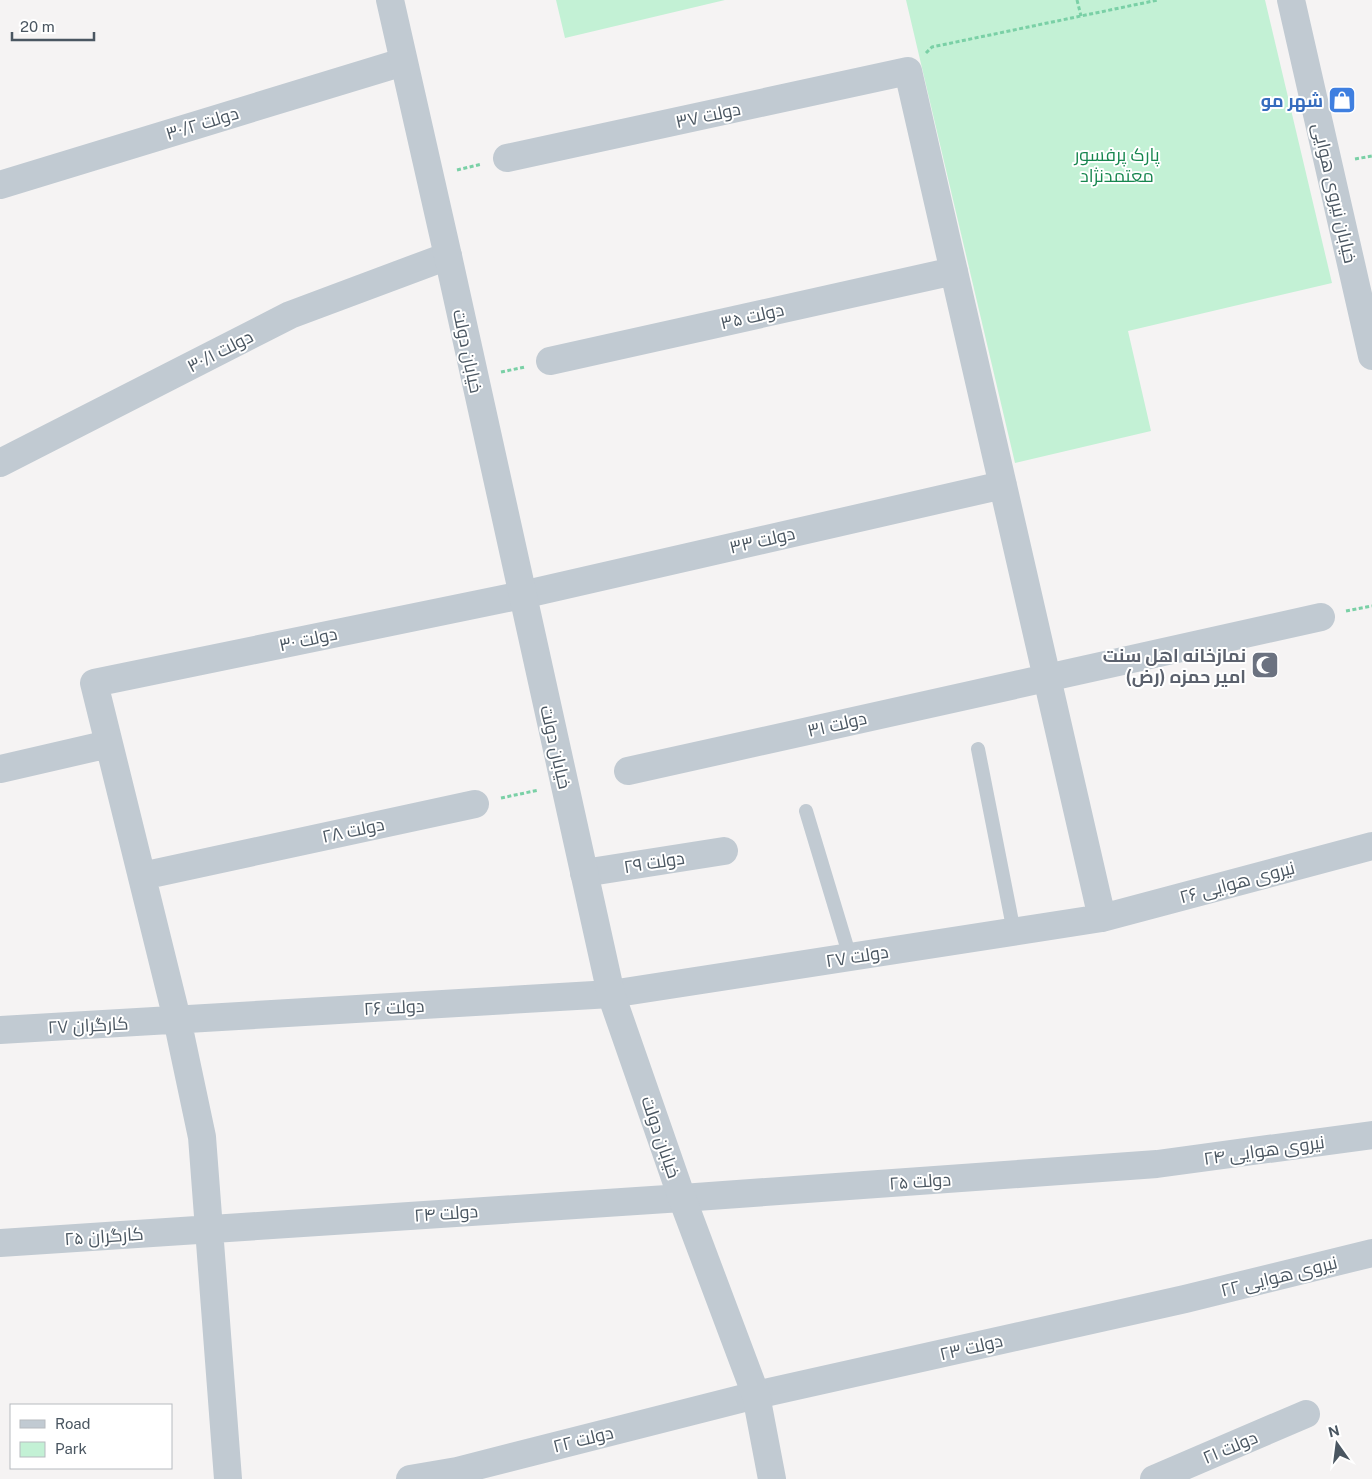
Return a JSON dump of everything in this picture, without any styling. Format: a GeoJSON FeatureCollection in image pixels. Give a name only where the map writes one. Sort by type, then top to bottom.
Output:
{"type":"FeatureCollection","features":[{"type":"Feature","properties":{"kind":"street","name":"خیابان دولت"},"geometry":{"type":"LineString","coordinates":[[390,0],[611,994],[682,1198],[756,1396],[772,1479]]}},
{"type":"Feature","properties":{"kind":"street","name":"خیابان نیروی هوایی"},"geometry":{"type":"LineString","coordinates":[[1291,0],[1372,356]]}},
{"type":"Feature","properties":{"kind":"street","name":"دولت ۳۰/۲"},"geometry":{"type":"LineString","coordinates":[[0,185],[404,62]]}},
{"type":"Feature","properties":{"kind":"street","name":"دولت ۳۷"},"geometry":{"type":"LineString","coordinates":[[507,158],[908,71]]}},
{"type":"Feature","properties":{"kind":"street"},"geometry":{"type":"LineString","coordinates":[[908,71],[1102,918]]}},
{"type":"Feature","properties":{"kind":"street","name":"دولت ۳۰/۱"},"geometry":{"type":"LineString","coordinates":[[0,463],[290,315],[448,256]]}},
{"type":"Feature","properties":{"kind":"street","name":"دولت ۳۵"},"geometry":{"type":"LineString","coordinates":[[550,361],[954,271]]}},
{"type":"Feature","properties":{"kind":"street","name":"دولت ۳۳"},"geometry":{"type":"LineString","coordinates":[[522,594],[1003,485]]}},
{"type":"Feature","properties":{"kind":"street","name":"دولت ۳۰"},"geometry":{"type":"LineString","coordinates":[[109,744],[94,683],[522,594]]}},
{"type":"Feature","properties":{"kind":"street","name":"دولت ۳۱"},"geometry":{"type":"LineString","coordinates":[[628,771],[1321,617]]}},
{"type":"Feature","properties":{"kind":"street"},"geometry":{"type":"LineString","coordinates":[[0,769],[109,744],[177,1019],[202,1137],[228,1479]]}},
{"type":"Feature","properties":{"kind":"street","name":"دولت ۲۸"},"geometry":{"type":"LineString","coordinates":[[142,876],[475,804]]}},
{"type":"Feature","properties":{"kind":"street","name":"نیروی هوایی ۲۶"},"geometry":{"type":"LineString","coordinates":[[1102,918],[1372,846]]}},
{"type":"Feature","properties":{"kind":"street","name":"دولت ۲۹"},"geometry":{"type":"LineString","coordinates":[[584,873],[724,851]]}},
{"type":"Feature","properties":{"kind":"street","name":"دولت ۲۷"},"geometry":{"type":"LineString","coordinates":[[611,994],[1102,918]]}},
{"type":"Feature","properties":{"kind":"street","name":"دولت ۲۶"},"geometry":{"type":"LineString","coordinates":[[177,1019],[611,994]]}},
{"type":"Feature","properties":{"kind":"street","name":"کارگران ۲۷"},"geometry":{"type":"LineString","coordinates":[[0,1030],[177,1019]]}},
{"type":"Feature","properties":{"kind":"street","name":"نیروی هوایی ۲۴"},"geometry":{"type":"LineString","coordinates":[[1157,1164],[1372,1135]]}},
{"type":"Feature","properties":{"kind":"street","name":"دولت ۲۵"},"geometry":{"type":"LineString","coordinates":[[682,1198],[1157,1164]]}},
{"type":"Feature","properties":{"kind":"street","name":"دولت ۲۴"},"geometry":{"type":"LineString","coordinates":[[209,1228],[682,1198]]}},
{"type":"Feature","properties":{"kind":"street","name":"کارگران ۲۵"},"geometry":{"type":"LineString","coordinates":[[0,1243],[209,1228]]}},
{"type":"Feature","properties":{"kind":"street","name":"نیروی هوایی ۲۲"},"geometry":{"type":"LineString","coordinates":[[1186,1299],[1372,1253]]}},
{"type":"Feature","properties":{"kind":"street","name":"دولت ۲۳"},"geometry":{"type":"LineString","coordinates":[[756,1396],[1186,1299]]}},
{"type":"Feature","properties":{"kind":"street","name":"دولت ۲۲"},"geometry":{"type":"LineString","coordinates":[[410,1479],[457,1471],[756,1396]]}},
{"type":"Feature","properties":{"kind":"street","name":"دولت ۲۱"},"geometry":{"type":"LineString","coordinates":[[1154,1479],[1306,1414]]}},
{"type":"Feature","properties":{"kind":"lane"},"geometry":{"type":"LineString","coordinates":[[978,749],[1014,932]]}},
{"type":"Feature","properties":{"kind":"lane"},"geometry":{"type":"LineString","coordinates":[[806,811],[850,957]]}},
{"type":"Feature","properties":{"kind":"path"},"geometry":{"type":"LineString","coordinates":[[1077,0],[1080,16]]}},
{"type":"Feature","properties":{"kind":"path"},"geometry":{"type":"LineString","coordinates":[[908,71],[932,47],[1158,0]]}},
{"type":"Feature","properties":{"kind":"path"},"geometry":{"type":"LineString","coordinates":[[429,176],[507,158]]}},
{"type":"Feature","properties":{"kind":"path"},"geometry":{"type":"LineString","coordinates":[[474,378],[550,361]]}},
{"type":"Feature","properties":{"kind":"path"},"geometry":{"type":"LineString","coordinates":[[475,804],[564,784]]}},
{"type":"Feature","properties":{"kind":"green space"},"geometry":{"type":"Polygon","coordinates":[[[556,0],[725,0],[565,38],[556,0]]]}},
{"type":"Feature","properties":{"kind":"green space","name":"پارک پرفسور معتمدنژاد"},"geometry":{"type":"Polygon","coordinates":[[[906,0],[1265,0],[1332,283],[1128,331],[1151,431],[1015,463],[906,0]]]}},
{"type":"Feature","properties":{"kind":"place","name":"شهر مو"},"geometry":{"type":"Point","coordinates":[1342,100]}},
{"type":"Feature","properties":{"kind":"place","name":"نمازخانه اهل سنت امیر حمزه (رض)"},"geometry":{"type":"Point","coordinates":[1265,665]}}]}
